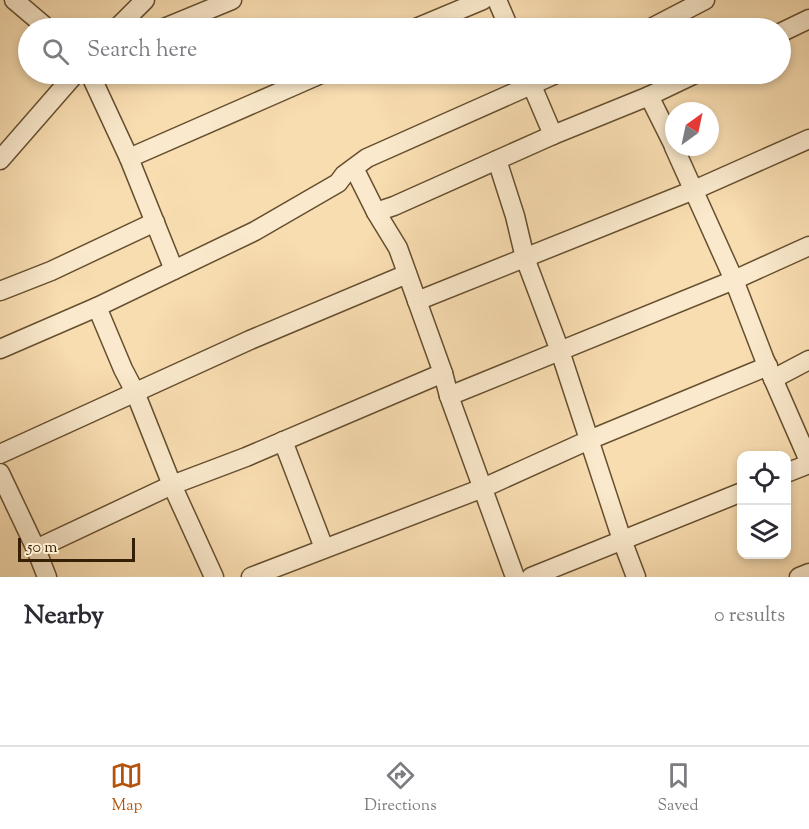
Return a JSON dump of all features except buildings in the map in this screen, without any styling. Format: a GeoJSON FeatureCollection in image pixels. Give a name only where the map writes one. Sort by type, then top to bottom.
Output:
{"type":"FeatureCollection","features":[{"type":"Feature","properties":{"kind":"street"},"geometry":{"type":"LineString","coordinates":[[14,0],[35,18]]}},
{"type":"Feature","properties":{"kind":"street"},"geometry":{"type":"LineString","coordinates":[[127,18],[145,0]]}},
{"type":"Feature","properties":{"kind":"street"},"geometry":{"type":"LineString","coordinates":[[188,18],[232,0]]}},
{"type":"Feature","properties":{"kind":"street"},"geometry":{"type":"LineString","coordinates":[[440,18],[483,0]]}},
{"type":"Feature","properties":{"kind":"street"},"geometry":{"type":"LineString","coordinates":[[497,0],[504,18]]}},
{"type":"Feature","properties":{"kind":"street"},"geometry":{"type":"LineString","coordinates":[[670,18],[705,0]]}},
{"type":"Feature","properties":{"kind":"street"},"geometry":{"type":"LineString","coordinates":[[791,28],[809,19]]}},
{"type":"Feature","properties":{"kind":"street"},"geometry":{"type":"LineString","coordinates":[[0,160],[66,84]]}},
{"type":"Feature","properties":{"kind":"street"},"geometry":{"type":"LineString","coordinates":[[95,84],[129,158],[174,270]]}},
{"type":"Feature","properties":{"kind":"street"},"geometry":{"type":"LineString","coordinates":[[129,158],[298,84]]}},
{"type":"Feature","properties":{"kind":"street"},"geometry":{"type":"LineString","coordinates":[[0,349],[97,307],[255,231],[338,183],[344,175],[367,158],[519,84]]}},
{"type":"Feature","properties":{"kind":"street"},"geometry":{"type":"LineString","coordinates":[[531,84],[553,135]]}},
{"type":"Feature","properties":{"kind":"street"},"geometry":{"type":"LineString","coordinates":[[376,212],[674,84]]}},
{"type":"Feature","properties":{"kind":"street"},"geometry":{"type":"LineString","coordinates":[[649,96],[665,129]]}},
{"type":"Feature","properties":{"kind":"street"},"geometry":{"type":"LineString","coordinates":[[417,301],[694,190],[809,139]]}},
{"type":"Feature","properties":{"kind":"street"},"geometry":{"type":"LineString","coordinates":[[678,156],[734,280],[770,373],[809,462],[791,471]]}},
{"type":"Feature","properties":{"kind":"street"},"geometry":{"type":"LineString","coordinates":[[497,160],[515,216],[525,258],[560,351],[636,577]]}},
{"type":"Feature","properties":{"kind":"street"},"geometry":{"type":"LineString","coordinates":[[354,168],[376,212],[398,248],[515,577]]}},
{"type":"Feature","properties":{"kind":"street"},"geometry":{"type":"LineString","coordinates":[[0,291],[51,271],[155,222]]}},
{"type":"Feature","properties":{"kind":"street"},"geometry":{"type":"LineString","coordinates":[[449,396],[734,280],[809,246]]}},
{"type":"Feature","properties":{"kind":"street"},"geometry":{"type":"LineString","coordinates":[[0,454],[250,340],[407,274]]}},
{"type":"Feature","properties":{"kind":"street"},"geometry":{"type":"LineString","coordinates":[[97,307],[135,392],[172,485],[214,577]]}},
{"type":"Feature","properties":{"kind":"street"},"geometry":{"type":"LineString","coordinates":[[251,577],[483,488],[589,440],[809,360]]}},
{"type":"Feature","properties":{"kind":"street"},"geometry":{"type":"LineString","coordinates":[[36,549],[172,485],[443,373]]}},
{"type":"Feature","properties":{"kind":"street"},"geometry":{"type":"LineString","coordinates":[[283,441],[324,548]]}},
{"type":"Feature","properties":{"kind":"street"},"geometry":{"type":"LineString","coordinates":[[1,478],[36,549],[44,576]]}},
{"type":"Feature","properties":{"kind":"street"},"geometry":{"type":"LineString","coordinates":[[531,577],[737,494]]}},
{"type":"Feature","properties":{"kind":"street"},"geometry":{"type":"LineString","coordinates":[[799,577],[809,573]]}}]}
